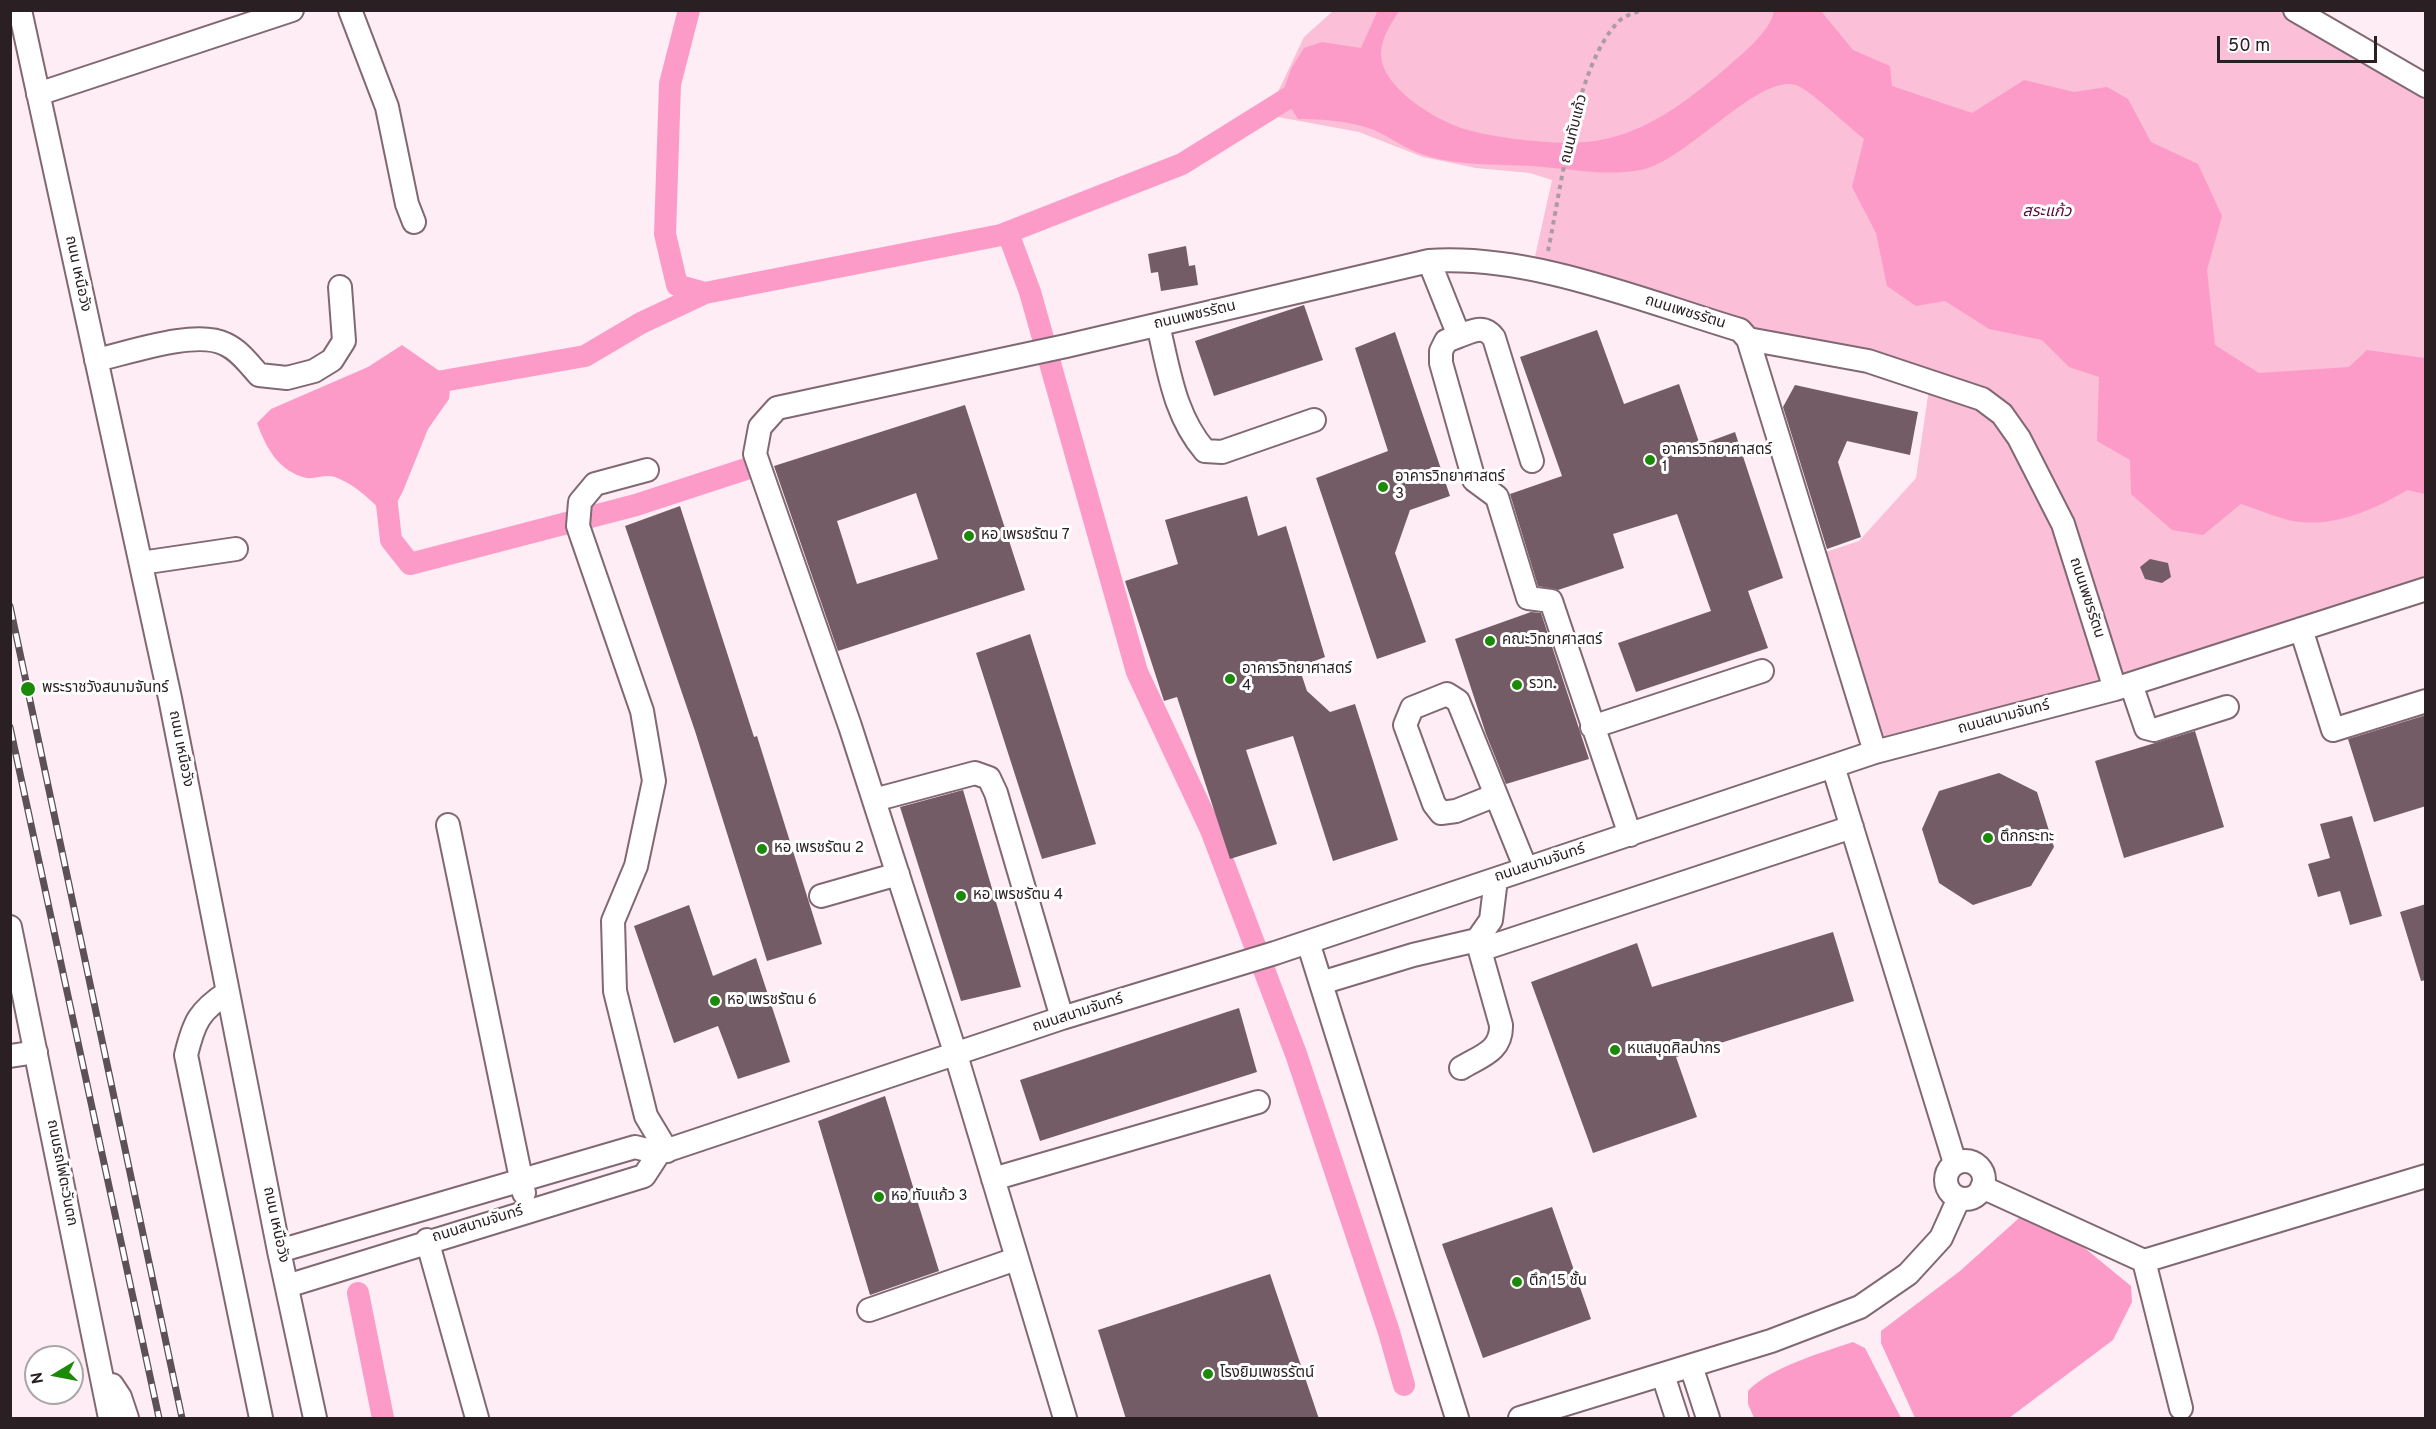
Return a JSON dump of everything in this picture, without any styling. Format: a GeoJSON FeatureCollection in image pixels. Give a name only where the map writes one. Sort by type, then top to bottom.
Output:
{"type":"FeatureCollection","features":[{"type":"Feature","properties":{"kind":"street","name":"ถนน เหนือวัง"},"geometry":{"type":"LineString","coordinates":[[20,10],[173,710],[279,1251],[315,1419]]}},
{"type":"Feature","properties":{"kind":"street"},"geometry":{"type":"LineString","coordinates":[[350,10],[387,107],[407,204],[414,222]]}},
{"type":"Feature","properties":{"kind":"street"},"geometry":{"type":"LineString","coordinates":[[2295,10],[2426,86]]}},
{"type":"Feature","properties":{"kind":"street"},"geometry":{"type":"LineString","coordinates":[[38,94],[282,11]]}},
{"type":"Feature","properties":{"kind":"street","name":"ถนนเพชรรัตน"},"geometry":{"type":"LineString","coordinates":[[1065,1419],[956,1055],[898,874],[755,454],[760,427],[777,408],[1066,346],[1429,261],[1458,259],[1544,271],[1740,330],[1748,339],[1868,361],[1982,399],[2002,414],[2019,438],[2063,524],[2123,687],[2146,728],[2154,730],[2227,707]]}},
{"type":"Feature","properties":{"kind":"street"},"geometry":{"type":"LineString","coordinates":[[1429,261],[1459,336]]}},
{"type":"Feature","properties":{"kind":"street"},"geometry":{"type":"LineString","coordinates":[[96,360],[198,338],[224,343],[242,356],[259,375],[287,378],[314,371],[332,360],[344,341],[340,287]]}},
{"type":"Feature","properties":{"kind":"street"},"geometry":{"type":"LineString","coordinates":[[1158,325],[1176,404],[1190,434],[1205,451],[1222,452],[1314,420]]}},
{"type":"Feature","properties":{"kind":"street"},"geometry":{"type":"LineString","coordinates":[[1532,461],[1494,338],[1489,331],[1482,328],[1446,341],[1441,351],[1441,363],[1469,468],[1479,486],[1497,496],[1528,598],[1551,601],[1630,835]]}},
{"type":"Feature","properties":{"kind":"street"},"geometry":{"type":"LineString","coordinates":[[1748,339],[1875,752]]}},
{"type":"Feature","properties":{"kind":"street"},"geometry":{"type":"LineString","coordinates":[[646,470],[595,484],[580,502],[578,526],[642,711],[654,781],[636,866],[613,921],[615,991],[646,1116],[663,1152]]}},
{"type":"Feature","properties":{"kind":"street"},"geometry":{"type":"LineString","coordinates":[[141,563],[236,549]]}},
{"type":"Feature","properties":{"kind":"street","name":"ถนนสนามจันทร์"},"geometry":{"type":"LineString","coordinates":[[279,1251],[635,1147],[663,1152],[1062,1018],[1275,953],[1875,752],[2123,687],[2426,589]]}},
{"type":"Feature","properties":{"kind":"street"},"geometry":{"type":"LineString","coordinates":[[2301,630],[2333,730],[2426,701]]}},
{"type":"Feature","properties":{"kind":"street"},"geometry":{"type":"LineString","coordinates":[[1592,727],[1762,671]]}},
{"type":"Feature","properties":{"kind":"street"},"geometry":{"type":"LineString","coordinates":[[1496,795],[1456,811],[1441,813],[1434,804],[1405,725],[1412,708],[1442,696],[1455,697],[1496,795],[1526,869]]}},
{"type":"Feature","properties":{"kind":"street"},"geometry":{"type":"LineString","coordinates":[[1833,766],[1955,1163]]}},
{"type":"Feature","properties":{"kind":"street"},"geometry":{"type":"LineString","coordinates":[[874,800],[975,774],[989,778],[996,793],[1062,1018]]}},
{"type":"Feature","properties":{"kind":"street"},"geometry":{"type":"LineString","coordinates":[[448,825],[527,1211]]}},
{"type":"Feature","properties":{"kind":"street"},"geometry":{"type":"LineString","coordinates":[[1321,983],[1413,955],[1479,945],[1852,827]]}},
{"type":"Feature","properties":{"kind":"street"},"geometry":{"type":"LineString","coordinates":[[821,896],[898,874]]}},
{"type":"Feature","properties":{"kind":"street"},"geometry":{"type":"LineString","coordinates":[[1461,1068],[1497,1046],[1502,1039],[1501,1026],[1479,945],[1491,920],[1496,879]]}},
{"type":"Feature","properties":{"kind":"street","name":"ถนนรถไฟตะวันตก"},"geometry":{"type":"LineString","coordinates":[[10,927],[17,993],[36,1052],[110,1419]]}},
{"type":"Feature","properties":{"kind":"street"},"geometry":{"type":"LineString","coordinates":[[1308,942],[1457,1419]]}},
{"type":"Feature","properties":{"kind":"street"},"geometry":{"type":"LineString","coordinates":[[228,992],[209,1004],[194,1023],[186,1055],[261,1419]]}},
{"type":"Feature","properties":{"kind":"street"},"geometry":{"type":"LineString","coordinates":[[10,1056],[36,1052]]}},
{"type":"Feature","properties":{"kind":"street"},"geometry":{"type":"LineString","coordinates":[[993,1179],[1258,1102]]}},
{"type":"Feature","properties":{"kind":"street","name":"ถนนสนามจันทร์"},"geometry":{"type":"LineString","coordinates":[[287,1286],[427,1240],[644,1176],[663,1152]]}},
{"type":"Feature","properties":{"kind":"street"},"geometry":{"type":"LineString","coordinates":[[1968,1161],[1978,1166],[1983,1174],[1982,1187],[1972,1197],[1959,1198],[1948,1187],[1946,1181],[1950,1168],[1955,1163],[1968,1161]]}},
{"type":"Feature","properties":{"kind":"street"},"geometry":{"type":"LineString","coordinates":[[1982,1187],[2144,1261],[2426,1176]]}},
{"type":"Feature","properties":{"kind":"street"},"geometry":{"type":"LineString","coordinates":[[1520,1419],[1792,1334],[1860,1307],[1908,1274],[1941,1238],[1959,1198]]}},
{"type":"Feature","properties":{"kind":"street"},"geometry":{"type":"LineString","coordinates":[[427,1240],[477,1419]]}},
{"type":"Feature","properties":{"kind":"street"},"geometry":{"type":"LineString","coordinates":[[869,1310],[1016,1259]]}},
{"type":"Feature","properties":{"kind":"street"},"geometry":{"type":"LineString","coordinates":[[2144,1261],[2181,1408]]}},
{"type":"Feature","properties":{"kind":"street"},"geometry":{"type":"LineString","coordinates":[[99,1365],[120,1397],[127,1419]]}},
{"type":"Feature","properties":{"kind":"street"},"geometry":{"type":"LineString","coordinates":[[1691,1366],[1708,1419]]}},
{"type":"Feature","properties":{"kind":"street"},"geometry":{"type":"LineString","coordinates":[[1663,1375],[1677,1419]]}},
{"type":"Feature","properties":{"kind":"path","name":"ถนนทับแก้ว"},"geometry":{"type":"LineString","coordinates":[[1544,271],[1573,133],[1592,65],[1600,49],[1620,21],[1643,10]]}},
{"type":"Feature","properties":{"kind":"shaded area"},"geometry":{"type":"Polygon","coordinates":[[[1333,11],[2291,11],[2425,86],[2425,589],[2115,689],[1880,740],[1814,556],[1859,541],[1916,478],[1930,382],[1757,337],[1534,261],[1552,180],[1530,173],[1476,168],[1423,157],[1359,132],[1267,115],[1304,37],[1333,11]]]}},
{"type":"Feature","properties":{"kind":"water","name":"สระแก้ว"},"geometry":{"type":"Polygon","coordinates":[[[1378,10],[1399,11],[1387,30],[1381,52],[1383,65],[1390,78],[1412,101],[1456,126],[1531,141],[1566,143],[1595,141],[1614,137],[1648,123],[1680,104],[1739,57],[1761,35],[1772,19],[1774,11],[1821,11],[1853,50],[1890,66],[1892,86],[1972,113],[2024,80],[2074,92],[2107,87],[2128,99],[2151,142],[2198,164],[2222,216],[2207,270],[2215,345],[2259,373],[2349,367],[2367,350],[2425,358],[2425,494],[2407,490],[2356,515],[2314,523],[2285,519],[2241,504],[2203,535],[2172,530],[2131,494],[2130,460],[2097,441],[2099,377],[2069,367],[2042,340],[1989,329],[1945,301],[1916,306],[1887,286],[1876,233],[1852,187],[1864,139],[1802,88],[1796,85],[1780,85],[1762,92],[1678,152],[1658,164],[1640,170],[1613,173],[1466,163],[1440,159],[1414,151],[1381,133],[1356,124],[1298,119],[1282,94],[1291,69],[1304,48],[1322,42],[1361,48],[1378,10]]]}},
{"type":"Feature","properties":{"kind":"water"},"geometry":{"type":"Polygon","coordinates":[[[402,345],[451,379],[449,399],[428,429],[403,491],[389,518],[364,494],[343,480],[332,476],[307,478],[281,465],[269,450],[257,423],[271,409],[368,367],[402,345]]]}},
{"type":"Feature","properties":{"kind":"water"},"geometry":{"type":"Polygon","coordinates":[[[2028,1210],[2042,1213],[2131,1286],[2132,1302],[2113,1340],[2009,1418],[1915,1418],[1881,1343],[1881,1331],[1960,1271],[2028,1210]]]}},
{"type":"Feature","properties":{"kind":"water"},"geometry":{"type":"Polygon","coordinates":[[[1853,1342],[1865,1348],[1901,1418],[1754,1418],[1748,1404],[1748,1391],[1757,1383],[1797,1362],[1853,1342]]]}},
{"type":"Feature","properties":{"kind":"building"},"geometry":{"type":"Polygon","coordinates":[[[1186,246],[1189,266],[1195,265],[1198,285],[1161,291],[1158,272],[1151,273],[1148,254],[1186,246]]]}},
{"type":"Feature","properties":{"kind":"building"},"geometry":{"type":"Polygon","coordinates":[[[1304,305],[1323,360],[1214,396],[1195,341],[1304,305]]]}},
{"type":"Feature","properties":{"kind":"building","name":"อาคารวิทยาศาสตร์ 1"},"geometry":{"type":"Polygon","coordinates":[[[1597,330],[1624,404],[1679,384],[1700,445],[1735,432],[1783,578],[1748,591],[1768,648],[1636,692],[1618,643],[1711,611],[1677,514],[1613,534],[1624,568],[1558,590],[1538,586],[1510,494],[1562,476],[1520,357],[1597,330]]]}},
{"type":"Feature","properties":{"kind":"building","name":"อาคารวิทยาศาสตร์ 3"},"geometry":{"type":"Polygon","coordinates":[[[1395,332],[1450,496],[1410,510],[1395,553],[1426,642],[1377,659],[1316,478],[1388,451],[1355,348],[1395,332]]]}},
{"type":"Feature","properties":{"kind":"building"},"geometry":{"type":"Polygon","coordinates":[[[1795,385],[1918,412],[1910,455],[1847,441],[1838,462],[1861,537],[1827,549],[1783,407],[1795,385]]]}},
{"type":"Feature","properties":{"kind":"building","name":"หอ เพรชรัตน 7"},"geometry":{"type":"Polygon","coordinates":[[[965,405],[1025,590],[838,651],[774,466],[965,405]],[[916,493],[837,521],[857,584],[938,559],[916,493]]]}},
{"type":"Feature","properties":{"kind":"building","name":"อาคารวิทยาศาสตร์ 4"},"geometry":{"type":"Polygon","coordinates":[[[1247,496],[1258,536],[1286,526],[1325,657],[1299,667],[1307,691],[1330,712],[1355,704],[1398,840],[1333,861],[1293,736],[1246,750],[1277,844],[1230,859],[1177,697],[1164,701],[1125,581],[1178,564],[1165,520],[1247,496]]]}},
{"type":"Feature","properties":{"kind":"building"},"geometry":{"type":"Polygon","coordinates":[[[680,506],[754,737],[757,736],[822,944],[767,961],[695,731],[625,526],[680,506]]]}},
{"type":"Feature","properties":{"kind":"building"},"geometry":{"type":"Polygon","coordinates":[[[2150,559],[2168,563],[2171,577],[2162,583],[2145,579],[2140,567],[2150,559]]]}},
{"type":"Feature","properties":{"kind":"building","name":"รวท."},"geometry":{"type":"Polygon","coordinates":[[[1531,612],[1541,613],[1589,759],[1506,784],[1486,734],[1455,639],[1531,612]]]}},
{"type":"Feature","properties":{"kind":"building"},"geometry":{"type":"Polygon","coordinates":[[[1030,634],[1096,844],[1042,859],[976,653],[1030,634]]]}},
{"type":"Feature","properties":{"kind":"building"},"geometry":{"type":"Polygon","coordinates":[[[2426,715],[2426,806],[2374,822],[2348,739],[2426,715]]]}},
{"type":"Feature","properties":{"kind":"building"},"geometry":{"type":"Polygon","coordinates":[[[2195,731],[2224,827],[2124,858],[2095,761],[2195,731]]]}},
{"type":"Feature","properties":{"kind":"building","name":"ตึกกระทะ"},"geometry":{"type":"Polygon","coordinates":[[[1999,773],[2037,792],[2054,847],[2031,886],[1973,905],[1939,883],[1922,829],[1939,791],[1999,773]]]}},
{"type":"Feature","properties":{"kind":"building","name":"หอ เพรชรัตน 4"},"geometry":{"type":"Polygon","coordinates":[[[963,790],[1021,987],[961,1001],[900,807],[963,790]]]}},
{"type":"Feature","properties":{"kind":"building"},"geometry":{"type":"Polygon","coordinates":[[[2352,816],[2382,916],[2350,925],[2340,891],[2318,897],[2308,864],[2330,858],[2320,824],[2352,816]]]}},
{"type":"Feature","properties":{"kind":"building"},"geometry":{"type":"Polygon","coordinates":[[[2426,904],[2426,980],[2421,981],[2400,912],[2426,904]]]}},
{"type":"Feature","properties":{"kind":"building","name":"หอ เพรชรัตน 6"},"geometry":{"type":"Polygon","coordinates":[[[689,905],[713,976],[756,958],[790,1062],[738,1079],[718,1026],[674,1043],[634,926],[689,905]]]}},
{"type":"Feature","properties":{"kind":"building"},"geometry":{"type":"Polygon","coordinates":[[[1833,932],[1854,1001],[1676,1057],[1697,1117],[1593,1153],[1531,982],[1637,943],[1652,987],[1833,932]]]}},
{"type":"Feature","properties":{"kind":"building"},"geometry":{"type":"Polygon","coordinates":[[[1239,1008],[1257,1072],[1040,1141],[1020,1080],[1239,1008]]]}},
{"type":"Feature","properties":{"kind":"building","name":"หอ ทับแก้ว 3"},"geometry":{"type":"Polygon","coordinates":[[[885,1096],[939,1271],[870,1295],[818,1121],[885,1096]]]}},
{"type":"Feature","properties":{"kind":"building","name":"ตึก 15 ชั้น"},"geometry":{"type":"Polygon","coordinates":[[[1552,1207],[1591,1319],[1483,1358],[1442,1244],[1552,1207]]]}},
{"type":"Feature","properties":{"kind":"building","name":"โรงยิมเพชรรัตน์"},"geometry":{"type":"Polygon","coordinates":[[[1270,1274],[1319,1419],[1126,1419],[1098,1330],[1270,1274]]]}},
{"type":"Feature","properties":{"kind":"waterway"},"geometry":{"type":"LineString","coordinates":[[689,10],[670,84],[665,234],[677,285],[705,293],[1001,235],[1182,164],[1296,93],[1314,89]]}},
{"type":"Feature","properties":{"kind":"waterway"},"geometry":{"type":"LineString","coordinates":[[1008,233],[1030,292],[1137,672],[1211,830],[1296,1054],[1389,1332],[1404,1385]]}},
{"type":"Feature","properties":{"kind":"waterway"},"geometry":{"type":"LineString","coordinates":[[420,385],[585,356],[641,323],[705,293]]}},
{"type":"Feature","properties":{"kind":"waterway"},"geometry":{"type":"LineString","coordinates":[[385,487],[391,540],[410,564],[636,505],[749,468]]}},
{"type":"Feature","properties":{"kind":"waterway"},"geometry":{"type":"LineString","coordinates":[[358,1293],[383,1418]]}},
{"type":"Feature","properties":{"kind":"railway"},"geometry":{"type":"LineString","coordinates":[[10,606],[182,1418]]}},
{"type":"Feature","properties":{"kind":"railway"},"geometry":{"type":"LineString","coordinates":[[10,727],[159,1418]]}},
{"type":"Feature","properties":{"kind":"place","name":"อาคารวิทยาศาสตร์ 1"},"geometry":{"type":"Point","coordinates":[1650,460]}},
{"type":"Feature","properties":{"kind":"place","name":"อาคารวิทยาศาสตร์ 3"},"geometry":{"type":"Point","coordinates":[1383,487]}},
{"type":"Feature","properties":{"kind":"place","name":"หอ เพรชรัตน 7"},"geometry":{"type":"Point","coordinates":[969,536]}},
{"type":"Feature","properties":{"kind":"place","name":"คณะวิทยาศาสตร์"},"geometry":{"type":"Point","coordinates":[1490,641]}},
{"type":"Feature","properties":{"kind":"place","name":"อาคารวิทยาศาสตร์ 4"},"geometry":{"type":"Point","coordinates":[1230,679]}},
{"type":"Feature","properties":{"kind":"place","name":"รวท."},"geometry":{"type":"Point","coordinates":[1517,685]}},
{"type":"Feature","properties":{"kind":"place","name":"พระราชวังสนามจันทร์"},"geometry":{"type":"Point","coordinates":[28,689]}},
{"type":"Feature","properties":{"kind":"place","name":"ตึกกระทะ"},"geometry":{"type":"Point","coordinates":[1988,838]}},
{"type":"Feature","properties":{"kind":"place","name":"หอ เพรชรัตน 2"},"geometry":{"type":"Point","coordinates":[762,849]}},
{"type":"Feature","properties":{"kind":"place","name":"หอ เพรชรัตน 4"},"geometry":{"type":"Point","coordinates":[961,896]}},
{"type":"Feature","properties":{"kind":"place","name":"หอ เพรชรัตน 6"},"geometry":{"type":"Point","coordinates":[715,1001]}},
{"type":"Feature","properties":{"kind":"place","name":"หแสมุดศิลปากร"},"geometry":{"type":"Point","coordinates":[1615,1050]}},
{"type":"Feature","properties":{"kind":"place","name":"หอ ทับแก้ว 3"},"geometry":{"type":"Point","coordinates":[879,1197]}},
{"type":"Feature","properties":{"kind":"place","name":"ตึก 15 ชั้น"},"geometry":{"type":"Point","coordinates":[1517,1282]}},
{"type":"Feature","properties":{"kind":"place","name":"โรงยิมเพชรรัตน์"},"geometry":{"type":"Point","coordinates":[1208,1374]}}]}
